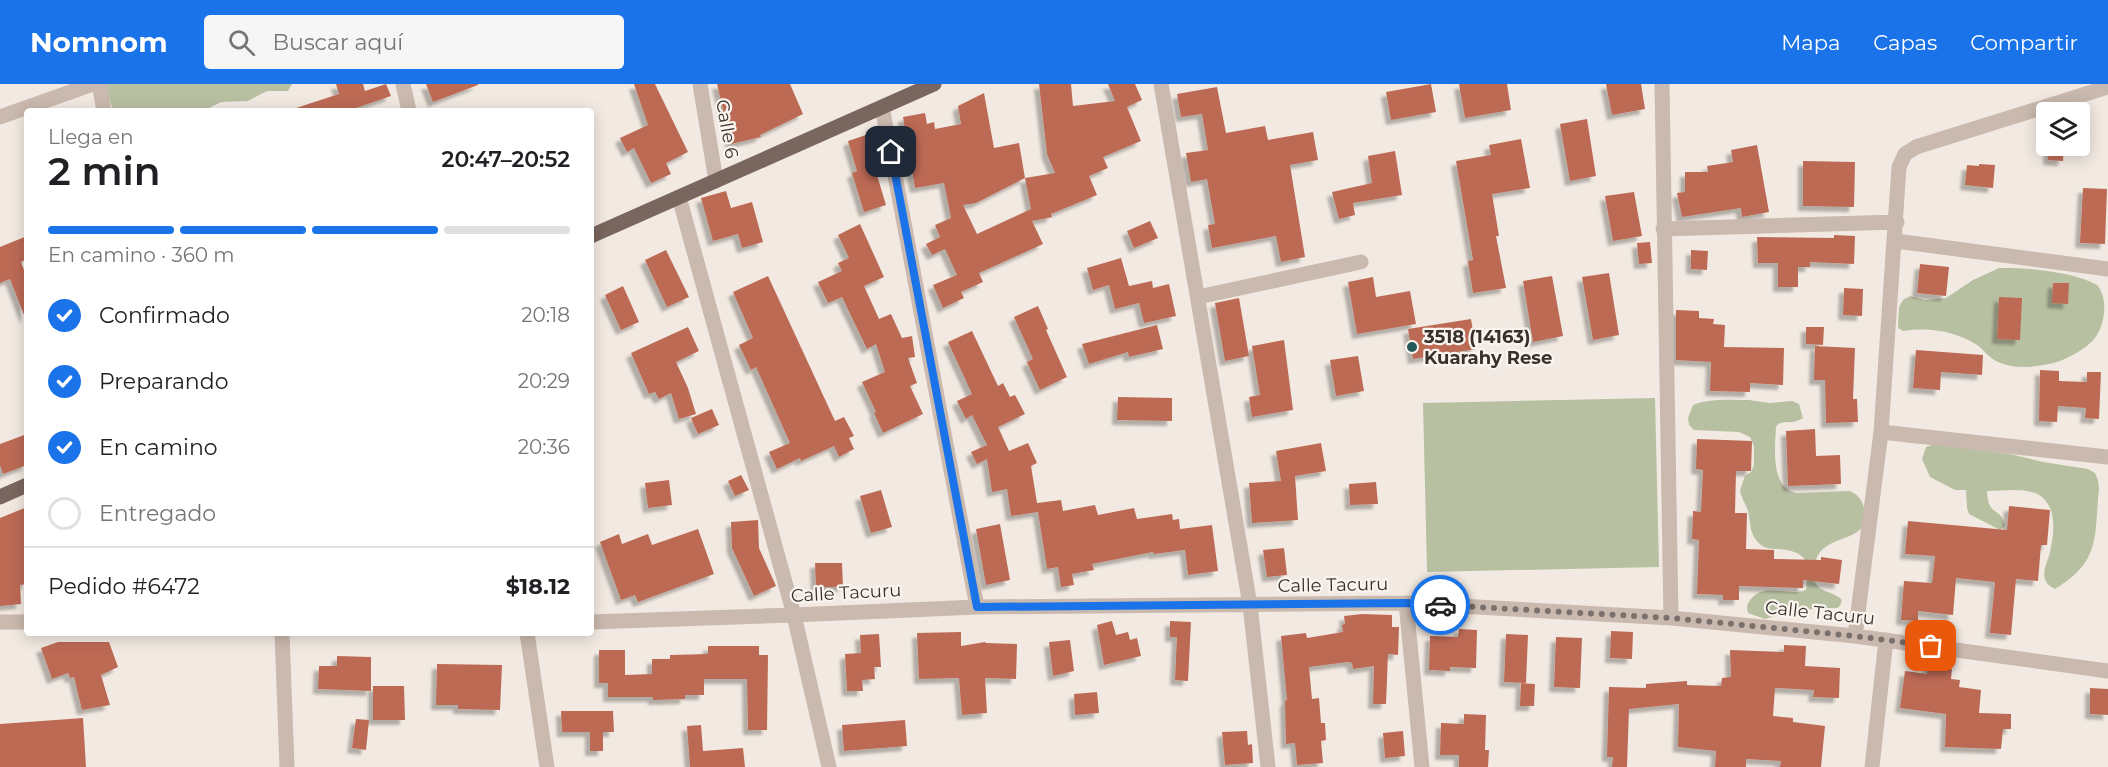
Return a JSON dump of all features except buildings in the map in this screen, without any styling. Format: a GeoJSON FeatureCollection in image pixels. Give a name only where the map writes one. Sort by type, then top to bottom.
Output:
{"type":"FeatureCollection","features":[{"type":"Feature","properties":{"kind":"main road"},"geometry":{"type":"LineString","coordinates":[[594,235],[934,84]]}},
{"type":"Feature","properties":{"kind":"main road"},"geometry":{"type":"LineString","coordinates":[[0,497],[24,486]]}},
{"type":"Feature","properties":{"kind":"street"},"geometry":{"type":"LineString","coordinates":[[25,108],[93,84]]}},
{"type":"Feature","properties":{"kind":"street"},"geometry":{"type":"LineString","coordinates":[[99,84],[103,108]]}},
{"type":"Feature","properties":{"kind":"street"},"geometry":{"type":"LineString","coordinates":[[403,84],[408,108]]}},
{"type":"Feature","properties":{"kind":"street","name":"Calle 6"},"geometry":{"type":"LineString","coordinates":[[700,84],[716,181]]}},
{"type":"Feature","properties":{"kind":"street"},"geometry":{"type":"LineString","coordinates":[[1161,84],[1251,605],[1268,767]]}},
{"type":"Feature","properties":{"kind":"street"},"geometry":{"type":"LineString","coordinates":[[1662,84],[1671,618]]}},
{"type":"Feature","properties":{"kind":"street"},"geometry":{"type":"LineString","coordinates":[[1855,636],[1881,432],[1896,241],[1899,167],[1905,154],[1916,147],[2108,87]]}},
{"type":"Feature","properties":{"kind":"street"},"geometry":{"type":"LineString","coordinates":[[882,107],[977,607]]}},
{"type":"Feature","properties":{"kind":"street"},"geometry":{"type":"LineString","coordinates":[[0,117],[24,108]]}},
{"type":"Feature","properties":{"kind":"street"},"geometry":{"type":"LineString","coordinates":[[679,197],[795,615],[829,767]]}},
{"type":"Feature","properties":{"kind":"street"},"geometry":{"type":"LineString","coordinates":[[1663,229],[1897,222]]}},
{"type":"Feature","properties":{"kind":"street"},"geometry":{"type":"LineString","coordinates":[[1896,241],[2108,269]]}},
{"type":"Feature","properties":{"kind":"street"},"geometry":{"type":"LineString","coordinates":[[1198,297],[1361,262]]}},
{"type":"Feature","properties":{"kind":"street"},"geometry":{"type":"LineString","coordinates":[[1881,432],[2108,457]]}},
{"type":"Feature","properties":{"kind":"street"},"geometry":{"type":"LineString","coordinates":[[1406,603],[1422,767]]}},
{"type":"Feature","properties":{"kind":"street","name":"Calle Tacuru"},"geometry":{"type":"LineString","coordinates":[[594,622],[977,607],[1406,603],[1671,618],[1855,636],[2108,671]]}},
{"type":"Feature","properties":{"kind":"street"},"geometry":{"type":"LineString","coordinates":[[0,622],[24,622]]}},
{"type":"Feature","properties":{"kind":"street"},"geometry":{"type":"LineString","coordinates":[[282,636],[287,767]]}},
{"type":"Feature","properties":{"kind":"street"},"geometry":{"type":"LineString","coordinates":[[526,636],[547,767]]}},
{"type":"Feature","properties":{"kind":"street"},"geometry":{"type":"LineString","coordinates":[[1872,767],[1886,640]]}},
{"type":"Feature","properties":{"kind":"green space"},"geometry":{"type":"Polygon","coordinates":[[[105,84],[292,84],[288,91],[267,91],[248,101],[221,102],[209,108],[112,108],[105,84]]]}},
{"type":"Feature","properties":{"kind":"green space"},"geometry":{"type":"Polygon","coordinates":[[[1999,268],[2022,268],[2063,274],[2088,280],[2097,285],[2103,296],[2104,310],[2102,325],[2092,342],[2057,362],[2019,367],[1995,361],[1977,345],[1951,333],[1932,330],[1903,331],[1898,328],[1899,307],[1903,300],[1910,296],[1925,300],[1946,298],[1973,280],[1999,268]]]}},
{"type":"Feature","properties":{"kind":"green space"},"geometry":{"type":"Polygon","coordinates":[[[1655,398],[1659,567],[1427,572],[1423,403],[1655,398]]]}},
{"type":"Feature","properties":{"kind":"green space"},"geometry":{"type":"Polygon","coordinates":[[[1749,400],[1770,403],[1792,401],[1799,404],[1803,418],[1778,424],[1776,427],[1776,466],[1782,484],[1788,490],[1797,493],[1849,491],[1857,495],[1863,504],[1865,520],[1861,528],[1854,534],[1825,548],[1818,556],[1815,568],[1817,585],[1842,600],[1837,608],[1795,610],[1765,619],[1748,613],[1747,607],[1750,601],[1756,594],[1763,591],[1799,592],[1806,590],[1807,566],[1805,560],[1796,553],[1763,546],[1752,533],[1748,511],[1740,490],[1745,476],[1751,472],[1754,465],[1754,446],[1750,437],[1739,432],[1694,430],[1689,425],[1688,418],[1693,405],[1706,401],[1749,400]]]}},
{"type":"Feature","properties":{"kind":"green space"},"geometry":{"type":"Polygon","coordinates":[[[1935,444],[2010,454],[2088,469],[2095,473],[2099,489],[2095,535],[2088,558],[2081,568],[2055,589],[2049,585],[2044,571],[2051,545],[2053,521],[2045,500],[2027,491],[1987,491],[1992,509],[2001,516],[2005,526],[2000,530],[1969,514],[1966,490],[1955,490],[1930,477],[1922,459],[1926,447],[1935,444]]]}},
{"type":"Feature","properties":{"kind":"way so far"},"geometry":{"type":"LineString","coordinates":[[1440,605],[1671,618],[1855,636],[1931,646]]}},
{"type":"Feature","properties":{"kind":"place","name":"3518 (14163) Kuarahy Rese"},"geometry":{"type":"Point","coordinates":[1412,347]}},
{"type":"Feature","properties":{"kind":"route"},"geometry":{"type":"LineString","coordinates":[[891,152],[977,607],[1406,603],[1440,605]]}}]}
